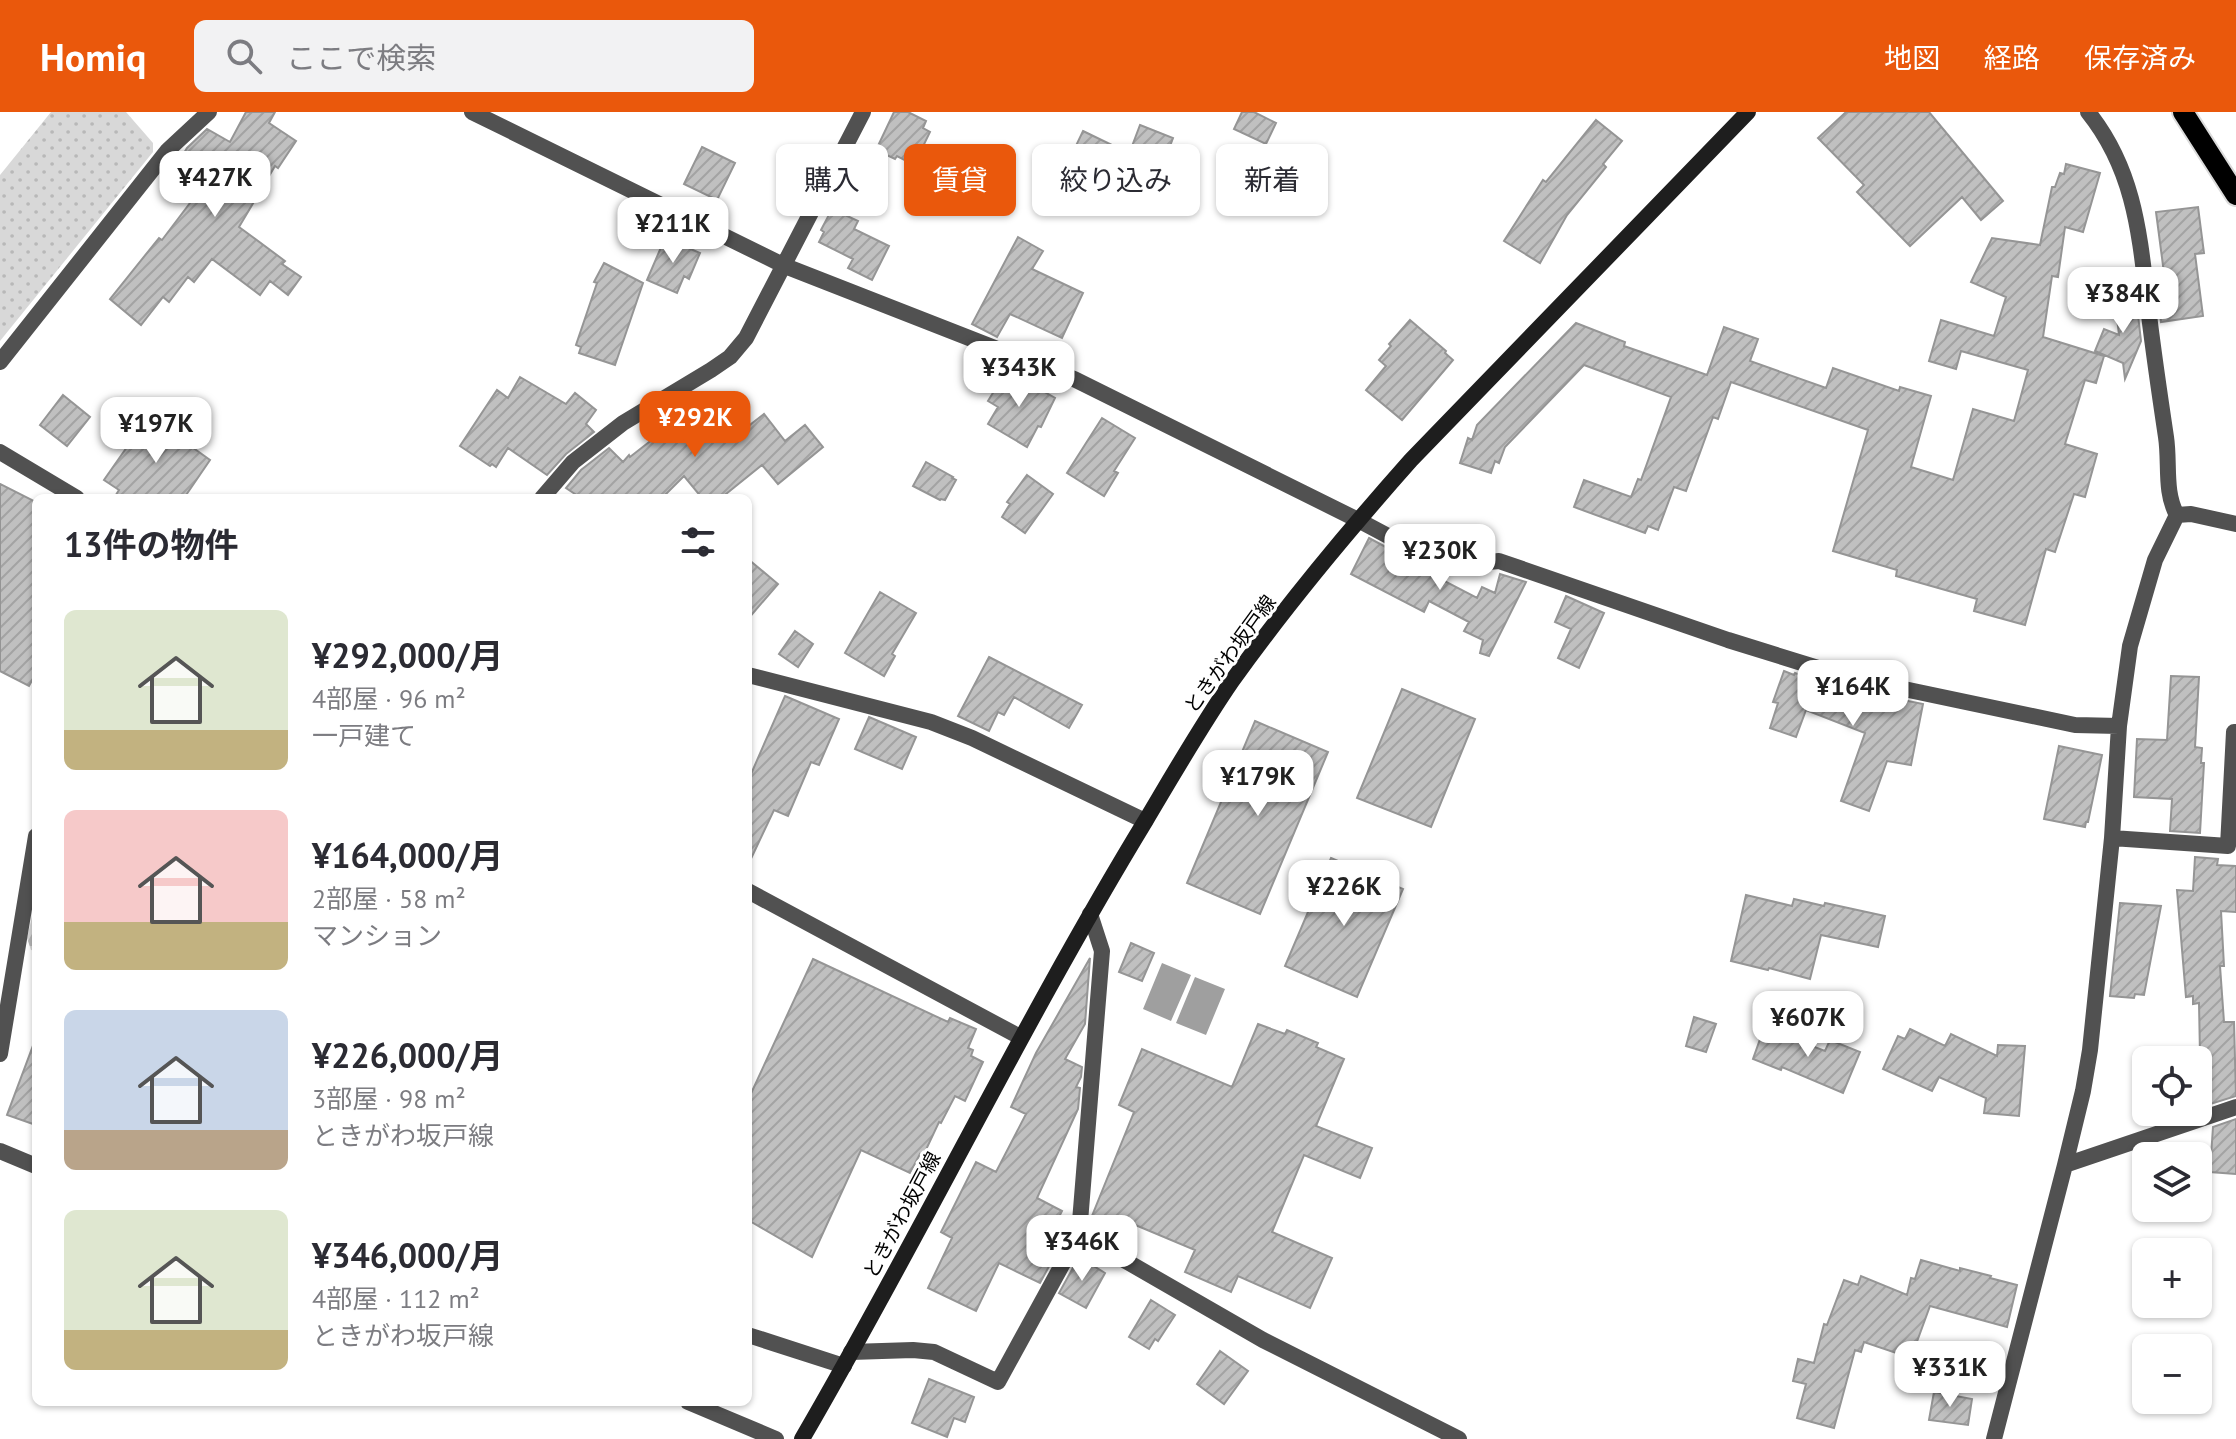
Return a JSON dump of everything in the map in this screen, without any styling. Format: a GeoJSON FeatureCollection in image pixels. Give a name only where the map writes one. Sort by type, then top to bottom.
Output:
{"type":"FeatureCollection","features":[{"type":"Feature","properties":{"kind":"main road","name":"ときがわ坂戸線"},"geometry":{"type":"LineString","coordinates":[[802,1439],[1020,1037],[1145,821],[1231,683],[1358,520],[1411,460],[1748,112]]}},
{"type":"Feature","properties":{"kind":"main road"},"geometry":{"type":"LineString","coordinates":[[2183,112],[2236,195]]}},
{"type":"Feature","properties":{"kind":"street"},"geometry":{"type":"LineString","coordinates":[[0,362],[168,150],[209,112]]}},
{"type":"Feature","properties":{"kind":"street"},"geometry":{"type":"LineString","coordinates":[[472,112],[785,266],[1074,379],[1435,561],[1457,565],[1499,561],[1728,640],[1847,677],[2075,725],[2119,726]]}},
{"type":"Feature","properties":{"kind":"street"},"geometry":{"type":"LineString","coordinates":[[545,494],[573,462],[623,423],[730,357],[746,338],[863,112]]}},
{"type":"Feature","properties":{"kind":"street"},"geometry":{"type":"LineString","coordinates":[[2088,112],[2113,150],[2129,186],[2140,239],[2169,456],[2170,502],[2177,515]]}},
{"type":"Feature","properties":{"kind":"street"},"geometry":{"type":"LineString","coordinates":[[0,452],[70,494]]}},
{"type":"Feature","properties":{"kind":"street"},"geometry":{"type":"LineString","coordinates":[[2177,515],[2191,514],[2236,524]]}},
{"type":"Feature","properties":{"kind":"street"},"geometry":{"type":"LineString","coordinates":[[1994,1439],[2083,1091],[2090,1050],[2112,838],[2119,726],[2130,646],[2155,560],[2177,515]]}},
{"type":"Feature","properties":{"kind":"street"},"geometry":{"type":"LineString","coordinates":[[752,676],[931,722],[972,738],[1145,821]]}},
{"type":"Feature","properties":{"kind":"street"},"geometry":{"type":"LineString","coordinates":[[2112,838],[2228,846],[2236,732]]}},
{"type":"Feature","properties":{"kind":"street"},"geometry":{"type":"LineString","coordinates":[[0,1054],[32,860]]}},
{"type":"Feature","properties":{"kind":"street"},"geometry":{"type":"LineString","coordinates":[[752,893],[1020,1037]]}},
{"type":"Feature","properties":{"kind":"street"},"geometry":{"type":"LineString","coordinates":[[752,1336],[848,1359],[913,1350],[934,1352],[998,1382],[1079,1234],[1102,951],[1090,914]]}},
{"type":"Feature","properties":{"kind":"street"},"geometry":{"type":"LineString","coordinates":[[2065,1165],[2236,1107]]}},
{"type":"Feature","properties":{"kind":"street"},"geometry":{"type":"LineString","coordinates":[[0,1151],[32,1164]]}},
{"type":"Feature","properties":{"kind":"street"},"geometry":{"type":"LineString","coordinates":[[1079,1234],[1263,1340],[1459,1439]]}},
{"type":"Feature","properties":{"kind":"street"},"geometry":{"type":"LineString","coordinates":[[698,1406],[776,1439]]}},
{"type":"Feature","properties":{"kind":"green space"},"geometry":{"type":"Polygon","coordinates":[[[51,112],[126,112],[153,143],[153,152],[0,341],[0,175],[51,112]]]}},
{"type":"Feature","properties":{"kind":"green space"},"geometry":{"type":"Polygon","coordinates":[[[32,917],[32,950],[27,938],[32,917]]]}},
{"type":"Feature","properties":{"kind":"shaded area"},"geometry":{"type":"Polygon","coordinates":[[[1162,963],[1191,975],[1171,1021],[1143,1009],[1162,963]]]}},
{"type":"Feature","properties":{"kind":"shaded area"},"geometry":{"type":"Polygon","coordinates":[[[1195,977],[1225,989],[1206,1035],[1176,1023],[1195,977]]]}},
{"type":"Feature","properties":{"kind":"building"},"geometry":{"type":"Polygon","coordinates":[[[246,112],[275,112],[269,123],[296,141],[278,168],[275,166],[239,227],[285,261],[282,264],[301,277],[288,295],[270,281],[260,295],[212,259],[194,282],[188,277],[169,302],[163,297],[141,325],[110,299],[159,238],[162,240],[196,195],[169,179],[187,148],[207,129],[230,142],[246,112]]]}},
{"type":"Feature","properties":{"kind":"building"},"geometry":{"type":"Polygon","coordinates":[[[894,112],[908,112],[926,121],[923,128],[930,132],[924,144],[904,144],[904,160],[888,156],[888,144],[879,144],[894,112]]]}},
{"type":"Feature","properties":{"kind":"building"},"geometry":{"type":"Polygon","coordinates":[[[1242,112],[1254,112],[1276,123],[1266,144],[1234,129],[1242,112]]]}},
{"type":"Feature","properties":{"kind":"building"},"geometry":{"type":"Polygon","coordinates":[[[1846,112],[1929,112],[2003,201],[1981,220],[1962,197],[1910,246],[1857,192],[1864,185],[1818,138],[1846,112]]]}},
{"type":"Feature","properties":{"kind":"building"},"geometry":{"type":"Polygon","coordinates":[[[1596,120],[1622,141],[1603,164],[1606,167],[1567,215],[1540,263],[1504,241],[1543,180],[1546,182],[1596,120]]]}},
{"type":"Feature","properties":{"kind":"building"},"geometry":{"type":"Polygon","coordinates":[[[1140,125],[1173,138],[1171,144],[1133,144],[1140,125]]]}},
{"type":"Feature","properties":{"kind":"building"},"geometry":{"type":"Polygon","coordinates":[[[1083,131],[1110,144],[1077,144],[1083,131]]]}},
{"type":"Feature","properties":{"kind":"building"},"geometry":{"type":"Polygon","coordinates":[[[702,147],[735,163],[717,200],[684,184],[702,147]]]}},
{"type":"Feature","properties":{"kind":"building"},"geometry":{"type":"Polygon","coordinates":[[[2066,164],[2100,173],[2083,232],[2065,227],[2058,277],[2052,276],[2043,337],[2104,356],[2096,383],[2085,380],[2065,444],[2097,454],[2085,497],[2074,494],[2055,552],[2046,549],[2025,625],[1974,611],[1977,599],[1896,576],[1897,570],[1833,551],[1868,430],[1731,382],[1718,419],[1713,417],[1686,491],[1674,487],[1658,530],[1648,526],[1645,533],[1574,507],[1584,480],[1631,497],[1638,479],[1641,480],[1671,397],[1584,365],[1505,447],[1491,473],[1460,463],[1468,438],[1472,440],[1477,425],[1576,323],[1625,342],[1624,346],[1707,375],[1724,327],[1758,339],[1750,361],[1826,388],[1833,368],[1899,391],[1900,387],[1931,396],[1911,467],[1953,480],[1973,409],[2014,421],[2028,370],[1961,351],[1956,369],[1929,361],[1941,320],[1994,336],[2006,297],[1971,282],[1992,238],[2040,245],[2052,187],[2055,187],[2060,173],[2064,174],[2066,164]]]}},
{"type":"Feature","properties":{"kind":"building"},"geometry":{"type":"Polygon","coordinates":[[[2198,207],[2204,253],[2195,254],[2203,316],[2161,322],[2158,294],[2163,294],[2161,274],[2164,273],[2156,212],[2198,207]]]}},
{"type":"Feature","properties":{"kind":"building"},"geometry":{"type":"Polygon","coordinates":[[[828,216],[847,216],[858,221],[854,229],[889,246],[872,280],[848,268],[853,259],[819,242],[824,232],[821,230],[828,216]]]}},
{"type":"Feature","properties":{"kind":"building"},"geometry":{"type":"Polygon","coordinates":[[[1018,237],[1043,251],[1032,269],[1083,293],[1062,338],[1010,314],[997,337],[972,324],[1018,237]]]}},
{"type":"Feature","properties":{"kind":"building"},"geometry":{"type":"Polygon","coordinates":[[[665,238],[700,253],[689,279],[684,276],[677,293],[647,280],[665,238]]]}},
{"type":"Feature","properties":{"kind":"building"},"geometry":{"type":"Polygon","coordinates":[[[604,263],[643,283],[615,365],[579,353],[581,347],[576,345],[597,283],[594,282],[604,263]]]}},
{"type":"Feature","properties":{"kind":"building"},"geometry":{"type":"Polygon","coordinates":[[[2136,298],[2141,341],[2125,379],[2123,363],[2095,351],[2104,329],[2119,335],[2115,301],[2136,298]]]}},
{"type":"Feature","properties":{"kind":"building"},"geometry":{"type":"Polygon","coordinates":[[[1410,320],[1453,360],[1402,420],[1366,390],[1386,366],[1379,360],[1391,346],[1389,344],[1410,320]]]}},
{"type":"Feature","properties":{"kind":"building"},"geometry":{"type":"Polygon","coordinates":[[[1004,375],[1018,377],[1055,398],[1027,447],[988,424],[998,407],[988,401],[1004,375]]]}},
{"type":"Feature","properties":{"kind":"building"},"geometry":{"type":"Polygon","coordinates":[[[520,377],[566,404],[575,393],[596,410],[586,424],[594,432],[566,454],[547,475],[508,448],[496,467],[460,446],[497,390],[508,398],[520,377]]]}},
{"type":"Feature","properties":{"kind":"building"},"geometry":{"type":"Polygon","coordinates":[[[63,395],[90,417],[67,446],[40,425],[63,395]]]}},
{"type":"Feature","properties":{"kind":"building"},"geometry":{"type":"Polygon","coordinates":[[[682,401],[689,410],[698,402],[729,441],[764,414],[785,441],[805,425],[823,447],[778,484],[762,465],[726,494],[699,494],[684,476],[666,494],[575,494],[566,488],[581,470],[609,448],[623,462],[630,457],[672,424],[664,414],[682,401]]]}},
{"type":"Feature","properties":{"kind":"building"},"geometry":{"type":"Polygon","coordinates":[[[142,416],[162,430],[164,427],[210,460],[187,494],[116,494],[119,490],[104,480],[127,447],[123,444],[142,416]]]}},
{"type":"Feature","properties":{"kind":"building"},"geometry":{"type":"Polygon","coordinates":[[[1102,418],[1135,438],[1114,471],[1118,473],[1104,496],[1067,473],[1102,418]]]}},
{"type":"Feature","properties":{"kind":"building"},"geometry":{"type":"Polygon","coordinates":[[[926,462],[956,480],[945,500],[913,486],[926,462]]]}},
{"type":"Feature","properties":{"kind":"building"},"geometry":{"type":"Polygon","coordinates":[[[1027,475],[1053,494],[1025,533],[1002,517],[1010,504],[1007,502],[1027,475]]]}},
{"type":"Feature","properties":{"kind":"building"},"geometry":{"type":"Polygon","coordinates":[[[0,484],[32,500],[32,680],[29,686],[0,671],[0,484]]]}},
{"type":"Feature","properties":{"kind":"building"},"geometry":{"type":"Polygon","coordinates":[[[1369,538],[1397,553],[1396,556],[1477,598],[1482,587],[1495,593],[1500,574],[1526,582],[1489,656],[1480,653],[1483,640],[1464,631],[1469,622],[1429,601],[1424,612],[1351,574],[1369,538]]]}},
{"type":"Feature","properties":{"kind":"building"},"geometry":{"type":"Polygon","coordinates":[[[752,562],[778,584],[752,614],[752,562]]]}},
{"type":"Feature","properties":{"kind":"building"},"geometry":{"type":"Polygon","coordinates":[[[880,592],[916,613],[892,654],[895,656],[884,676],[845,653],[880,592]]]}},
{"type":"Feature","properties":{"kind":"building"},"geometry":{"type":"Polygon","coordinates":[[[1566,596],[1604,613],[1579,668],[1558,658],[1571,629],[1555,622],[1566,596]]]}},
{"type":"Feature","properties":{"kind":"building"},"geometry":{"type":"Polygon","coordinates":[[[795,631],[813,644],[798,667],[779,654],[795,631]]]}},
{"type":"Feature","properties":{"kind":"building"},"geometry":{"type":"Polygon","coordinates":[[[989,657],[1082,705],[1069,728],[1014,697],[1004,715],[998,712],[989,731],[958,716],[989,657]]]}},
{"type":"Feature","properties":{"kind":"building"},"geometry":{"type":"Polygon","coordinates":[[[1784,671],[1854,690],[1887,703],[1888,697],[1923,704],[1911,765],[1887,761],[1869,811],[1841,801],[1865,733],[1806,710],[1796,737],[1770,728],[1778,703],[1773,702],[1784,671]]]}},
{"type":"Feature","properties":{"kind":"building"},"geometry":{"type":"Polygon","coordinates":[[[2171,676],[2199,677],[2195,747],[2202,748],[2201,763],[2204,763],[2200,833],[2170,831],[2172,799],[2134,797],[2137,739],[2167,740],[2171,676]]]}},
{"type":"Feature","properties":{"kind":"building"},"geometry":{"type":"Polygon","coordinates":[[[1402,689],[1475,719],[1431,827],[1357,798],[1402,689]]]}},
{"type":"Feature","properties":{"kind":"building"},"geometry":{"type":"Polygon","coordinates":[[[785,696],[839,719],[819,765],[811,762],[788,816],[774,810],[752,857],[752,772],[785,696]]]}},
{"type":"Feature","properties":{"kind":"building"},"geometry":{"type":"Polygon","coordinates":[[[869,717],[916,737],[902,769],[855,749],[869,717]]]}},
{"type":"Feature","properties":{"kind":"building"},"geometry":{"type":"Polygon","coordinates":[[[1255,721],[1328,752],[1260,914],[1187,883],[1255,721]]]}},
{"type":"Feature","properties":{"kind":"building"},"geometry":{"type":"Polygon","coordinates":[[[2059,746],[2102,755],[2085,827],[2044,819],[2059,746]]]}},
{"type":"Feature","properties":{"kind":"building"},"geometry":{"type":"Polygon","coordinates":[[[2195,857],[2218,859],[2217,865],[2236,866],[2236,912],[2221,911],[2224,966],[2220,966],[2224,1022],[2234,1022],[2236,1096],[2212,1104],[2212,1046],[2200,1046],[2199,1003],[2193,1004],[2193,996],[2186,997],[2177,890],[2193,891],[2195,857]]]}},
{"type":"Feature","properties":{"kind":"building"},"geometry":{"type":"Polygon","coordinates":[[[1331,858],[1403,889],[1357,997],[1285,966],[1331,858]]]}},
{"type":"Feature","properties":{"kind":"building"},"geometry":{"type":"Polygon","coordinates":[[[1746,895],[1792,906],[1794,899],[1885,916],[1878,947],[1821,935],[1810,979],[1731,961],[1746,895]]]}},
{"type":"Feature","properties":{"kind":"building"},"geometry":{"type":"Polygon","coordinates":[[[2120,903],[2161,906],[2144,995],[2135,994],[2134,998],[2110,996],[2120,903]]]}},
{"type":"Feature","properties":{"kind":"building"},"geometry":{"type":"Polygon","coordinates":[[[1131,943],[1154,953],[1142,981],[1119,972],[1131,943]]]}},
{"type":"Feature","properties":{"kind":"building"},"geometry":{"type":"Polygon","coordinates":[[[1090,958],[1085,1024],[1065,1059],[1082,1067],[1076,1087],[1080,1088],[1078,1109],[1037,1198],[1062,1211],[1048,1239],[1060,1246],[1040,1283],[999,1263],[976,1311],[928,1288],[952,1238],[941,1232],[976,1162],[996,1172],[1026,1114],[1011,1107],[1036,1053],[1090,958]]]}},
{"type":"Feature","properties":{"kind":"building"},"geometry":{"type":"Polygon","coordinates":[[[813,959],[948,1022],[950,1018],[976,1029],[968,1048],[973,1050],[971,1056],[983,1062],[965,1101],[955,1096],[923,1156],[920,1154],[910,1173],[861,1150],[812,1257],[752,1222],[752,1091],[813,959]]]}},
{"type":"Feature","properties":{"kind":"building"},"geometry":{"type":"Polygon","coordinates":[[[1694,1017],[1716,1024],[1706,1052],[1686,1046],[1694,1017]]]}},
{"type":"Feature","properties":{"kind":"building"},"geometry":{"type":"Polygon","coordinates":[[[1258,1024],[1285,1034],[1287,1030],[1318,1043],[1316,1047],[1344,1059],[1316,1126],[1372,1148],[1360,1178],[1304,1155],[1272,1232],[1332,1258],[1310,1308],[1238,1276],[1231,1292],[1185,1272],[1195,1250],[1133,1224],[1127,1222],[1118,1244],[1091,1228],[1092,1216],[1134,1112],[1119,1105],[1142,1049],[1232,1087],[1258,1024]]]}},
{"type":"Feature","properties":{"kind":"building"},"geometry":{"type":"Polygon","coordinates":[[[1764,1028],[1825,1051],[1830,1040],[1860,1052],[1843,1093],[1782,1067],[1781,1070],[1753,1059],[1764,1028]]]}},
{"type":"Feature","properties":{"kind":"building"},"geometry":{"type":"Polygon","coordinates":[[[1910,1029],[1945,1046],[1951,1034],[1997,1056],[1998,1045],[2025,1046],[2019,1116],[1984,1113],[1986,1098],[1939,1077],[1932,1091],[1883,1069],[1898,1036],[1905,1039],[1910,1029]]]}},
{"type":"Feature","properties":{"kind":"building"},"geometry":{"type":"Polygon","coordinates":[[[32,1048],[32,1124],[7,1115],[32,1048]]]}},
{"type":"Feature","properties":{"kind":"building"},"geometry":{"type":"Polygon","coordinates":[[[2236,1119],[2236,1174],[2212,1172],[2213,1127],[2236,1119]]]}},
{"type":"Feature","properties":{"kind":"building"},"geometry":{"type":"Polygon","coordinates":[[[1079,1257],[1105,1273],[1086,1308],[1059,1293],[1079,1257]]]}},
{"type":"Feature","properties":{"kind":"building"},"geometry":{"type":"Polygon","coordinates":[[[1921,1260],[2017,1285],[2007,1327],[1930,1306],[1911,1358],[1864,1342],[1861,1352],[1855,1350],[1834,1428],[1797,1418],[1806,1384],[1793,1381],[1798,1359],[1814,1363],[1824,1324],[1827,1325],[1844,1280],[1858,1285],[1861,1276],[1907,1295],[1911,1278],[1915,1279],[1921,1260]]]}},
{"type":"Feature","properties":{"kind":"building"},"geometry":{"type":"Polygon","coordinates":[[[1151,1300],[1175,1315],[1149,1349],[1129,1337],[1151,1300]]]}},
{"type":"Feature","properties":{"kind":"building"},"geometry":{"type":"Polygon","coordinates":[[[1220,1351],[1248,1371],[1224,1404],[1197,1384],[1220,1351]]]}},
{"type":"Feature","properties":{"kind":"building"},"geometry":{"type":"Polygon","coordinates":[[[929,1379],[974,1397],[965,1422],[954,1418],[947,1437],[912,1423],[929,1379]]]}},
{"type":"Feature","properties":{"kind":"building"},"geometry":{"type":"Polygon","coordinates":[[[1934,1392],[1972,1399],[1968,1425],[1929,1420],[1934,1392]]]}}]}
